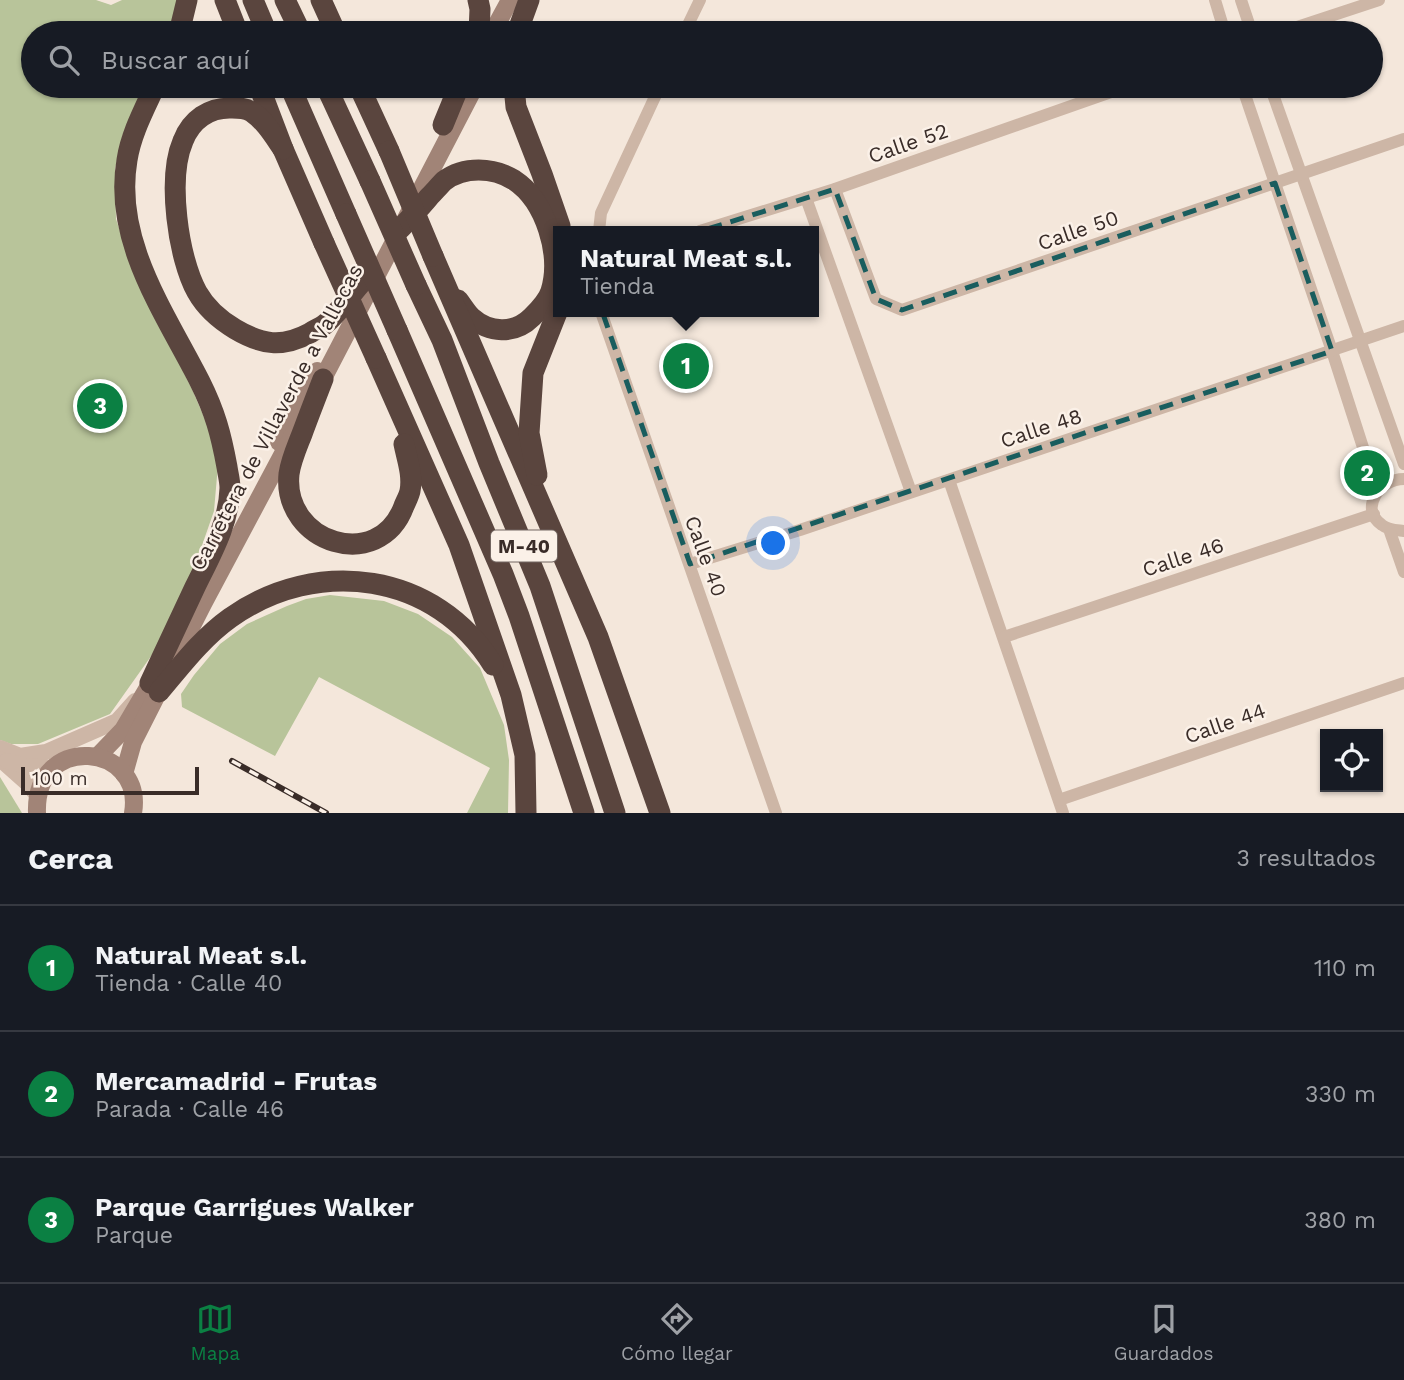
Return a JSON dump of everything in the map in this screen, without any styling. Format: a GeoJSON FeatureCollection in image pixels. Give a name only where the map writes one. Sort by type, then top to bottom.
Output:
{"type":"FeatureCollection","features":[{"type":"Feature","properties":{"kind":"highway"},"geometry":{"type":"LineString","coordinates":[[182,21],[187,0]]}},
{"type":"Feature","properties":{"kind":"highway"},"geometry":{"type":"LineString","coordinates":[[225,0],[233,21]]}},
{"type":"Feature","properties":{"kind":"highway"},"geometry":{"type":"LineString","coordinates":[[253,0],[262,21]]}},
{"type":"Feature","properties":{"kind":"highway"},"geometry":{"type":"LineString","coordinates":[[285,0],[295,21]]}},
{"type":"Feature","properties":{"kind":"highway"},"geometry":{"type":"LineString","coordinates":[[321,0],[331,21]]}},
{"type":"Feature","properties":{"kind":"highway"},"geometry":{"type":"LineString","coordinates":[[337,0],[336,10],[340,21]]}},
{"type":"Feature","properties":{"kind":"highway"},"geometry":{"type":"LineString","coordinates":[[478,0],[480,21]]}},
{"type":"Feature","properties":{"kind":"highway"},"geometry":{"type":"LineString","coordinates":[[522,21],[530,0]]}},
{"type":"Feature","properties":{"kind":"highway"},"geometry":{"type":"LineString","coordinates":[[149,98],[132,136],[127,159],[124,187],[127,221],[143,270],[210,402],[221,433],[230,488],[223,528],[155,687]]}},
{"type":"Feature","properties":{"kind":"highway"},"geometry":{"type":"LineString","coordinates":[[264,98],[324,243],[459,545],[511,695],[525,755],[526,813]]}},
{"type":"Feature","properties":{"kind":"highway","name":"M-40"},"geometry":{"type":"LineString","coordinates":[[295,98],[503,574],[584,813]]}},
{"type":"Feature","properties":{"kind":"highway","name":"M-40"},"geometry":{"type":"LineString","coordinates":[[332,98],[442,340],[540,586],[615,813]]}},
{"type":"Feature","properties":{"kind":"highway"},"geometry":{"type":"LineString","coordinates":[[365,98],[597,637],[660,813]]}},
{"type":"Feature","properties":{"kind":"highway"},"geometry":{"type":"LineString","coordinates":[[443,125],[455,98]]}},
{"type":"Feature","properties":{"kind":"highway"},"geometry":{"type":"LineString","coordinates":[[515,98],[516,107],[560,226]]}},
{"type":"Feature","properties":{"kind":"highway"},"geometry":{"type":"LineString","coordinates":[[283,149],[258,117],[249,110],[238,108],[220,108],[204,114],[187,133],[177,161],[178,225],[189,273],[197,292],[209,309],[225,323],[260,341],[280,344],[301,338],[324,325],[363,281]]}},
{"type":"Feature","properties":{"kind":"highway"},"geometry":{"type":"LineString","coordinates":[[400,229],[444,181],[462,172],[484,169],[502,173],[517,182],[534,198],[544,217],[552,241],[553,254]]}},
{"type":"Feature","properties":{"kind":"highway"},"geometry":{"type":"LineString","coordinates":[[442,278],[470,316],[490,329],[511,331],[528,322],[540,309],[551,292],[553,276]]}},
{"type":"Feature","properties":{"kind":"highway"},"geometry":{"type":"LineString","coordinates":[[543,508],[529,433],[533,373],[555,317]]}},
{"type":"Feature","properties":{"kind":"highway"},"geometry":{"type":"LineString","coordinates":[[323,379],[294,455],[289,475],[291,500],[300,519],[316,534],[336,542],[355,545],[376,540],[392,528],[410,491],[410,471],[389,388]]}},
{"type":"Feature","properties":{"kind":"highway"},"geometry":{"type":"LineString","coordinates":[[155,687],[206,638],[231,618],[258,602],[292,588],[318,582],[347,580],[373,583],[435,605],[482,647],[511,695]]}},
{"type":"Feature","properties":{"kind":"main road"},"geometry":{"type":"LineString","coordinates":[[499,21],[510,0]]}},
{"type":"Feature","properties":{"kind":"main road"},"geometry":{"type":"LineString","coordinates":[[510,21],[521,0]]}},
{"type":"Feature","properties":{"kind":"main road","name":"Carretera de Villaverde a Vallecas"},"geometry":{"type":"LineString","coordinates":[[98,756],[123,730],[155,687],[203,604],[469,98]]}},
{"type":"Feature","properties":{"kind":"main road","name":"Carretera de Villaverde a Vallecas"},"geometry":{"type":"LineString","coordinates":[[124,774],[133,742],[155,687],[183,628],[443,125]]}},
{"type":"Feature","properties":{"kind":"main road"},"geometry":{"type":"LineString","coordinates":[[37,804],[43,780],[52,768],[66,759],[82,755],[98,756],[113,763],[124,774],[132,788],[134,813]]}},
{"type":"Feature","properties":{"kind":"street"},"geometry":{"type":"LineString","coordinates":[[690,21],[700,0]]}},
{"type":"Feature","properties":{"kind":"street"},"geometry":{"type":"LineString","coordinates":[[1221,21],[1215,3],[1239,0],[1247,21]]}},
{"type":"Feature","properties":{"kind":"street"},"geometry":{"type":"LineString","coordinates":[[1315,21],[1379,0]]}},
{"type":"Feature","properties":{"kind":"street"},"geometry":{"type":"LineString","coordinates":[[600,226],[601,213],[654,98]]}},
{"type":"Feature","properties":{"kind":"street","name":"Calle 52"},"geometry":{"type":"LineString","coordinates":[[716,226],[835,189],[1094,98]]}},
{"type":"Feature","properties":{"kind":"street"},"geometry":{"type":"LineString","coordinates":[[1246,98],[1377,491]]}},
{"type":"Feature","properties":{"kind":"street"},"geometry":{"type":"LineString","coordinates":[[1274,98],[1404,464]]}},
{"type":"Feature","properties":{"kind":"street","name":"Calle 50"},"geometry":{"type":"LineString","coordinates":[[835,189],[876,299],[902,310],[1404,139]]}},
{"type":"Feature","properties":{"kind":"street"},"geometry":{"type":"LineString","coordinates":[[806,198],[816,226]]}},
{"type":"Feature","properties":{"kind":"street"},"geometry":{"type":"LineString","coordinates":[[819,234],[911,492]]}},
{"type":"Feature","properties":{"kind":"street","name":"Calle 40"},"geometry":{"type":"LineString","coordinates":[[603,317],[776,813]]}},
{"type":"Feature","properties":{"kind":"street","name":"Calle 48"},"geometry":{"type":"LineString","coordinates":[[690,564],[800,530],[1404,326]]}},
{"type":"Feature","properties":{"kind":"street"},"geometry":{"type":"LineString","coordinates":[[1404,479],[1387,483],[1377,491],[1372,501],[1374,514],[1380,524],[1389,529],[1404,531]]}},
{"type":"Feature","properties":{"kind":"street"},"geometry":{"type":"LineString","coordinates":[[948,480],[1063,813]]}},
{"type":"Feature","properties":{"kind":"street","name":"Calle 46"},"geometry":{"type":"LineString","coordinates":[[1004,637],[1374,514]]}},
{"type":"Feature","properties":{"kind":"street"},"geometry":{"type":"LineString","coordinates":[[1389,529],[1404,572]]}},
{"type":"Feature","properties":{"kind":"street","name":"Calle 44"},"geometry":{"type":"LineString","coordinates":[[1059,800],[1404,683]]}},
{"type":"Feature","properties":{"kind":"street"},"geometry":{"type":"LineString","coordinates":[[1,756],[46,752],[117,721],[155,687]]}},
{"type":"Feature","properties":{"kind":"street"},"geometry":{"type":"LineString","coordinates":[[1,756],[25,766],[52,768]]}},
{"type":"Feature","properties":{"kind":"street"},"geometry":{"type":"LineString","coordinates":[[1,756],[27,783],[37,804]]}},
{"type":"Feature","properties":{"kind":"highlighted area"},"geometry":{"type":"Polygon","coordinates":[[[1275,183],[1332,351],[690,564],[594,288],[596,264],[835,189],[876,299],[902,310],[1275,183]]]}},
{"type":"Feature","properties":{"kind":"green space"},"geometry":{"type":"Polygon","coordinates":[[[0,0],[96,0],[111,5],[122,0],[178,0],[172,21],[21,21],[21,98],[139,98],[123,134],[115,169],[116,219],[133,270],[207,424],[218,465],[214,511],[192,574],[154,652],[110,714],[38,744],[11,744],[0,740],[0,0]]]}},
{"type":"Feature","properties":{"kind":"green space"},"geometry":{"type":"Polygon","coordinates":[[[330,595],[384,601],[418,614],[452,637],[480,668],[504,725],[509,760],[508,813],[467,813],[490,768],[319,677],[275,756],[182,707],[181,694],[220,644],[247,624],[287,606],[330,595]]]}},
{"type":"Feature","properties":{"kind":"green space"},"geometry":{"type":"Polygon","coordinates":[[[0,777],[22,813],[0,813],[0,777]]]}},
{"type":"Feature","properties":{"kind":"railway"},"geometry":{"type":"LineString","coordinates":[[232,761],[326,813]]}},
{"type":"Feature","properties":{"kind":"place","name":"Natural Meat s.l."},"geometry":{"type":"Point","coordinates":[686,366]}},
{"type":"Feature","properties":{"kind":"place","name":"Parque Garrigues Walker"},"geometry":{"type":"Point","coordinates":[100,406]}},
{"type":"Feature","properties":{"kind":"place","name":"Mercamadrid - Frutas"},"geometry":{"type":"Point","coordinates":[1367,473]}}]}
